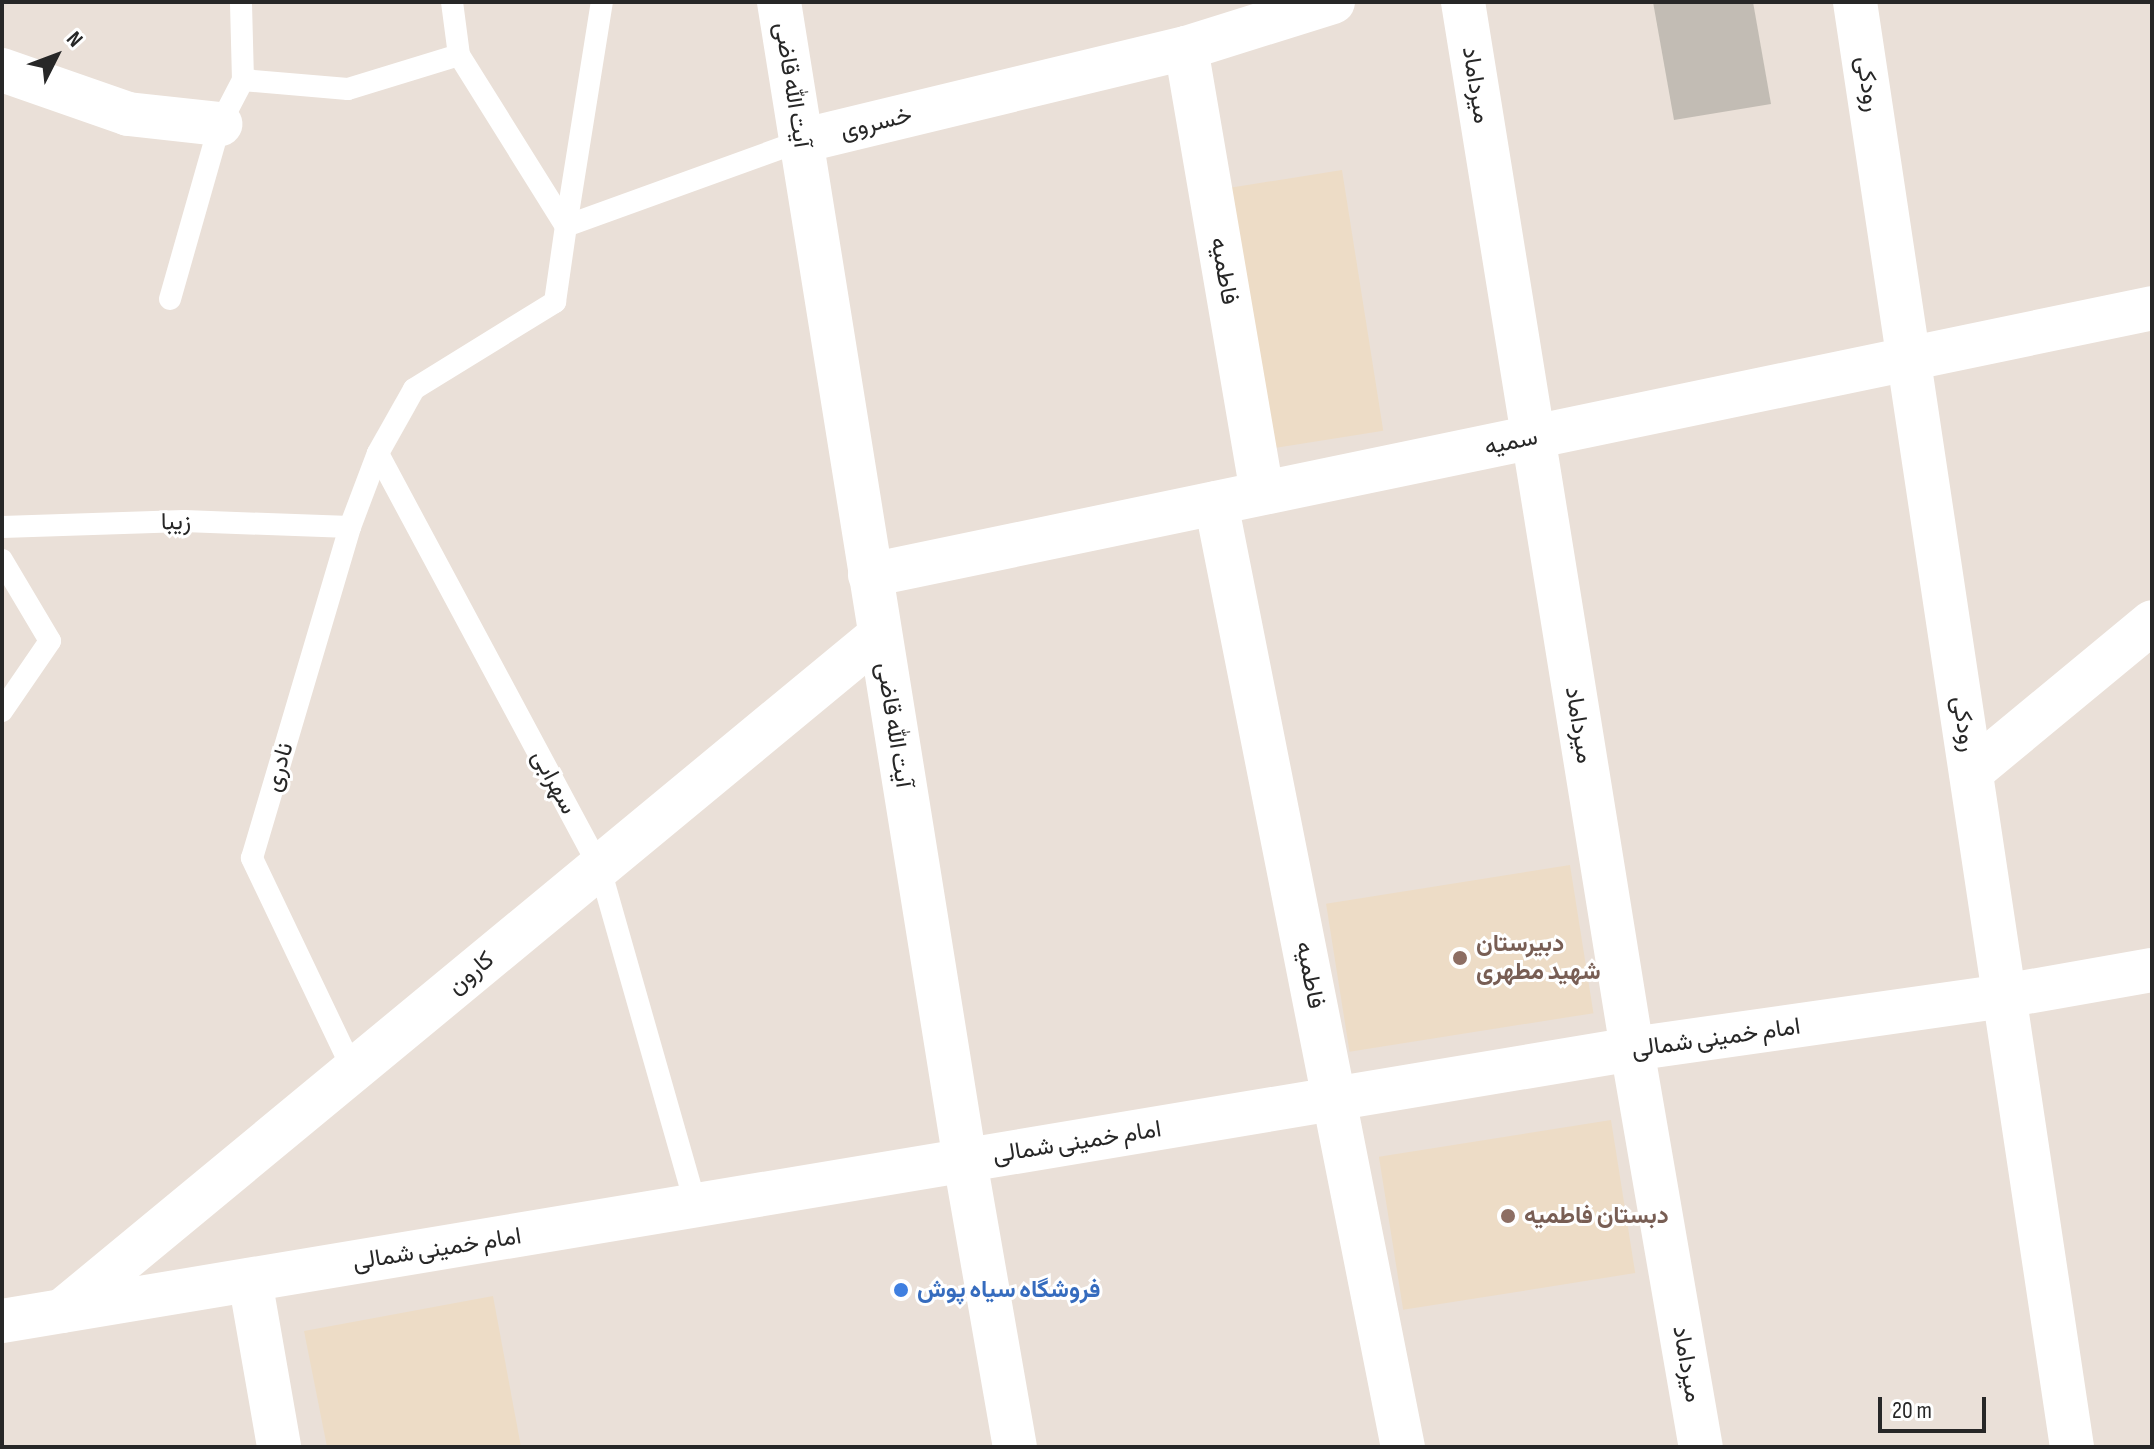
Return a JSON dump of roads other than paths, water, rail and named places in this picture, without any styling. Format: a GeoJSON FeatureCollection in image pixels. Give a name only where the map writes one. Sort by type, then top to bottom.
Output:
{"type":"FeatureCollection","features":[{"type":"Feature","properties":{"kind":"street","name":"آیت الله قاضی"},"geometry":{"type":"LineString","coordinates":[[779,2],[965,1161],[1015,1447]]}},
{"type":"Feature","properties":{"kind":"street","name":"خسروی"},"geometry":{"type":"LineString","coordinates":[[801,141],[1186,48],[1333,2]]}},
{"type":"Feature","properties":{"kind":"street","name":"میرداماد"},"geometry":{"type":"LineString","coordinates":[[1463,2],[1632,1049],[1701,1447]]}},
{"type":"Feature","properties":{"kind":"street","name":"رودکی"},"geometry":{"type":"LineString","coordinates":[[1855,2],[2072,1447]]}},
{"type":"Feature","properties":{"kind":"street","name":"فاطمیه"},"geometry":{"type":"LineString","coordinates":[[1186,48],[1262,493]]}},
{"type":"Feature","properties":{"kind":"street"},"geometry":{"type":"LineString","coordinates":[[2,70],[128,114],[220,124]]}},
{"type":"Feature","properties":{"kind":"street","name":"سمیه"},"geometry":{"type":"LineString","coordinates":[[870,575],[2152,308]]}},
{"type":"Feature","properties":{"kind":"street","name":"فاطمیه"},"geometry":{"type":"LineString","coordinates":[[1216,503],[1403,1447]]}},
{"type":"Feature","properties":{"kind":"street"},"geometry":{"type":"LineString","coordinates":[[1971,772],[2152,622]]}},
{"type":"Feature","properties":{"kind":"street","name":"کارون"},"geometry":{"type":"LineString","coordinates":[[62,1311],[880,635]]}},
{"type":"Feature","properties":{"kind":"street","name":"امام خمینی شمالی"},"geometry":{"type":"LineString","coordinates":[[2,1321],[1632,1049],[2004,996],[2152,970]]}},
{"type":"Feature","properties":{"kind":"street"},"geometry":{"type":"LineString","coordinates":[[250,1280],[279,1447]]}},
{"type":"Feature","properties":{"kind":"lane"},"geometry":{"type":"LineString","coordinates":[[170,299],[220,124],[243,80],[241,2]]}},
{"type":"Feature","properties":{"kind":"lane"},"geometry":{"type":"LineString","coordinates":[[452,2],[459,55],[566,226]]}},
{"type":"Feature","properties":{"kind":"lane"},"geometry":{"type":"LineString","coordinates":[[378,453],[414,389],[555,302],[602,2]]}},
{"type":"Feature","properties":{"kind":"lane"},"geometry":{"type":"LineString","coordinates":[[243,80],[348,89],[459,55]]}},
{"type":"Feature","properties":{"kind":"lane","name":"خسروی"},"geometry":{"type":"LineString","coordinates":[[566,226],[801,141]]}},
{"type":"Feature","properties":{"kind":"lane","name":"نادری"},"geometry":{"type":"LineString","coordinates":[[353,1070],[252,858],[350,527],[378,453]]}},
{"type":"Feature","properties":{"kind":"lane","name":"سهرابی"},"geometry":{"type":"LineString","coordinates":[[378,453],[599,866],[696,1206]]}},
{"type":"Feature","properties":{"kind":"lane","name":"زیبا"},"geometry":{"type":"LineString","coordinates":[[2,527],[184,521],[350,527]]}},
{"type":"Feature","properties":{"kind":"lane"},"geometry":{"type":"LineString","coordinates":[[2,560],[50,641],[2,711]]}},
{"type":"Feature","properties":{"kind":"place","name":"دبیرستان شهید مطهری"},"geometry":{"type":"Point","coordinates":[1460,958]}},
{"type":"Feature","properties":{"kind":"place","name":"دبستان فاطمیه"},"geometry":{"type":"Point","coordinates":[1508,1216]}},
{"type":"Feature","properties":{"kind":"place","name":"فروشگاه سیاه پوش"},"geometry":{"type":"Point","coordinates":[901,1290]}}]}
